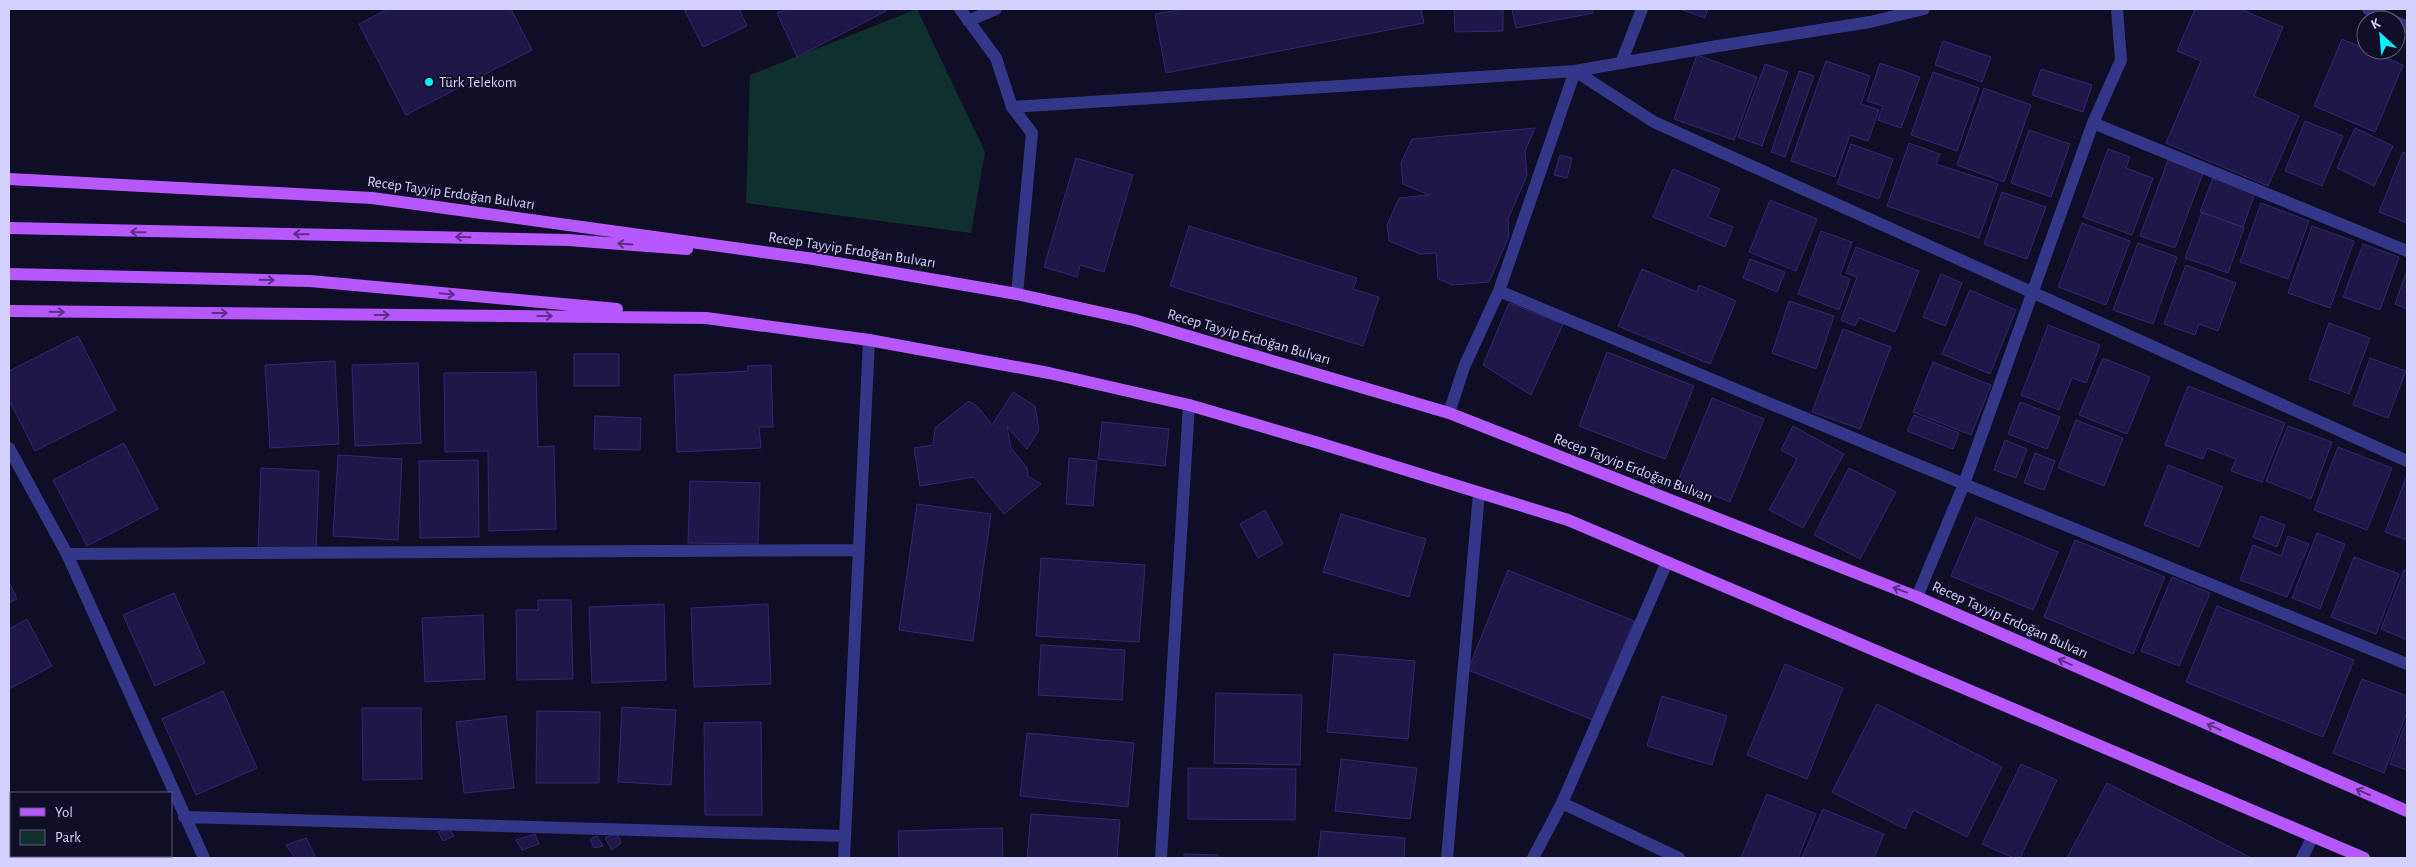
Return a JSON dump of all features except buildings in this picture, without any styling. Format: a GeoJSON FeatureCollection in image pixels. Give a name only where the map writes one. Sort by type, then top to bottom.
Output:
{"type":"FeatureCollection","features":[{"type":"Feature","properties":{"kind":"main road","name":"Recep Tayyip Erdoğan Bulvarı"},"geometry":{"type":"LineString","coordinates":[[9,179],[372,198],[814,259],[1017,294],[1134,320],[1448,413],[1917,597],[2407,811]]}},
{"type":"Feature","properties":{"kind":"main road"},"geometry":{"type":"LineString","coordinates":[[9,228],[568,240],[814,259]]}},
{"type":"Feature","properties":{"kind":"main road"},"geometry":{"type":"LineString","coordinates":[[9,274],[310,281],[706,318],[869,340],[1049,373],[1188,405],[1568,520],[2364,858]]}},
{"type":"Feature","properties":{"kind":"main road"},"geometry":{"type":"LineString","coordinates":[[9,311],[706,318]]}},
{"type":"Feature","properties":{"kind":"street"},"geometry":{"type":"LineString","coordinates":[[960,9],[996,58],[1012,107],[1032,133],[1017,294]]}},
{"type":"Feature","properties":{"kind":"street"},"geometry":{"type":"LineString","coordinates":[[968,21],[996,9]]}},
{"type":"Feature","properties":{"kind":"street"},"geometry":{"type":"LineString","coordinates":[[1621,63],[1642,9]]}},
{"type":"Feature","properties":{"kind":"street"},"geometry":{"type":"LineString","coordinates":[[1012,107],[1575,71],[1870,22],[1924,9]]}},
{"type":"Feature","properties":{"kind":"street"},"geometry":{"type":"LineString","coordinates":[[1917,597],[1964,484],[2093,123],[2121,60],[2117,9]]}},
{"type":"Feature","properties":{"kind":"street"},"geometry":{"type":"LineString","coordinates":[[1448,413],[1464,368],[1500,291],[1575,71]]}},
{"type":"Feature","properties":{"kind":"street"},"geometry":{"type":"LineString","coordinates":[[1575,71],[1654,122],[2407,461]]}},
{"type":"Feature","properties":{"kind":"street"},"geometry":{"type":"LineString","coordinates":[[2093,123],[2407,251]]}},
{"type":"Feature","properties":{"kind":"street"},"geometry":{"type":"LineString","coordinates":[[1500,291],[1964,484],[2407,664]]}},
{"type":"Feature","properties":{"kind":"street"},"geometry":{"type":"LineString","coordinates":[[844,858],[869,340]]}},
{"type":"Feature","properties":{"kind":"street"},"geometry":{"type":"LineString","coordinates":[[1161,858],[1188,405]]}},
{"type":"Feature","properties":{"kind":"street"},"geometry":{"type":"LineString","coordinates":[[9,448],[67,554],[204,858]]}},
{"type":"Feature","properties":{"kind":"street"},"geometry":{"type":"LineString","coordinates":[[1447,858],[1479,493]]}},
{"type":"Feature","properties":{"kind":"street"},"geometry":{"type":"LineString","coordinates":[[67,554],[858,550]]}},
{"type":"Feature","properties":{"kind":"street"},"geometry":{"type":"LineString","coordinates":[[1533,858],[1562,802],[1667,562]]}},
{"type":"Feature","properties":{"kind":"street"},"geometry":{"type":"LineString","coordinates":[[1562,802],[1679,858]]}},
{"type":"Feature","properties":{"kind":"street"},"geometry":{"type":"LineString","coordinates":[[184,817],[845,836]]}},
{"type":"Feature","properties":{"kind":"street"},"geometry":{"type":"LineString","coordinates":[[2302,858],[2313,836]]}},
{"type":"Feature","properties":{"kind":"green space"},"geometry":{"type":"Polygon","coordinates":[[[917,9],[985,152],[971,233],[746,203],[750,75],[917,9]]]}},
{"type":"Feature","properties":{"kind":"place","name":"Türk Telekom"},"geometry":{"type":"Point","coordinates":[429,82]}}]}
